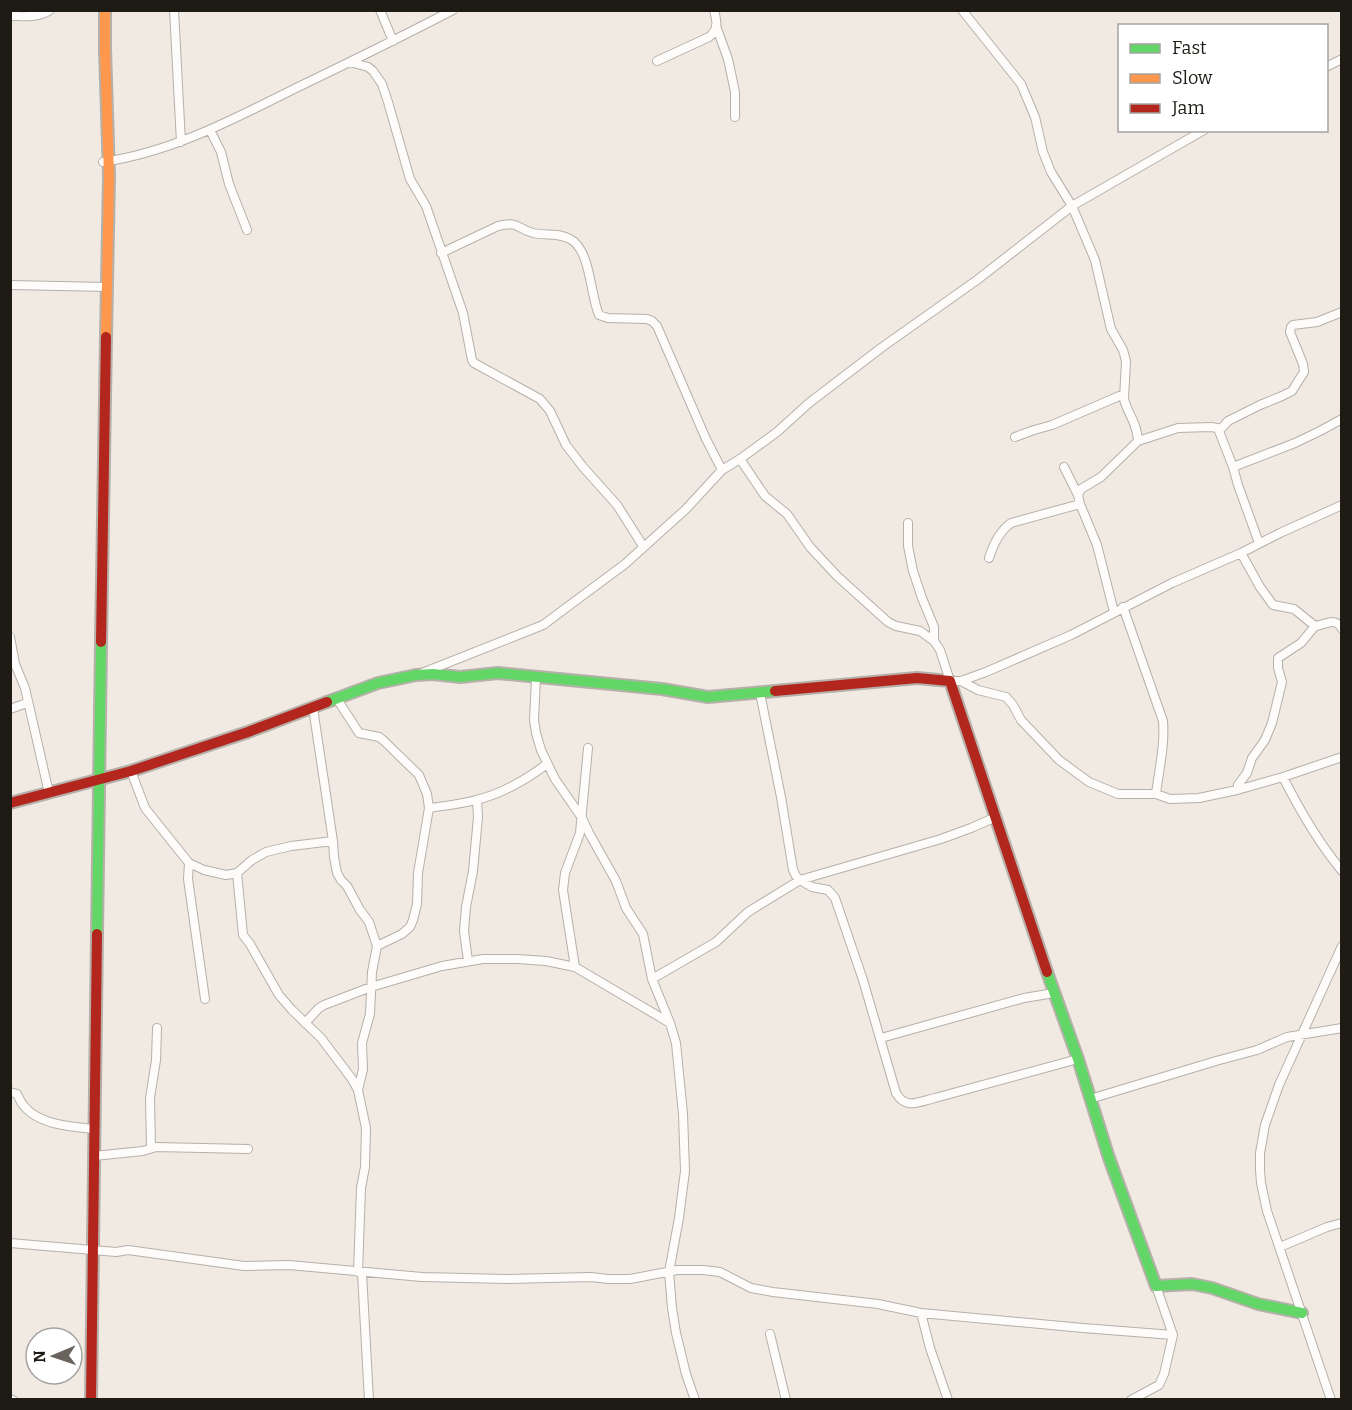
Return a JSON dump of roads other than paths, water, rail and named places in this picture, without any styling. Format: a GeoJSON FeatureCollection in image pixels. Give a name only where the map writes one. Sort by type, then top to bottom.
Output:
{"type":"FeatureCollection","features":[{"type":"Feature","properties":{"kind":"street"},"geometry":{"type":"LineString","coordinates":[[10,16],[38,16],[50,10]]}},
{"type":"Feature","properties":{"kind":"street"},"geometry":{"type":"LineString","coordinates":[[91,1400],[104,388],[105,10]]}},
{"type":"Feature","properties":{"kind":"street"},"geometry":{"type":"LineString","coordinates":[[174,10],[181,142]]}},
{"type":"Feature","properties":{"kind":"street"},"geometry":{"type":"LineString","coordinates":[[380,10],[393,40]]}},
{"type":"Feature","properties":{"kind":"street"},"geometry":{"type":"LineString","coordinates":[[106,161],[129,158],[181,142],[210,130],[453,10]]}},
{"type":"Feature","properties":{"kind":"street"},"geometry":{"type":"LineString","coordinates":[[714,10],[716,26],[731,70],[735,92],[735,117]]}},
{"type":"Feature","properties":{"kind":"street"},"geometry":{"type":"LineString","coordinates":[[962,10],[1021,84],[1035,117],[1043,152],[1051,172],[1072,206],[1095,260],[1111,329],[1123,350],[1126,361],[1125,403],[1137,427],[1138,441]]}},
{"type":"Feature","properties":{"kind":"street"},"geometry":{"type":"LineString","coordinates":[[657,61],[709,37],[715,32],[716,26]]}},
{"type":"Feature","properties":{"kind":"street"},"geometry":{"type":"LineString","coordinates":[[1328,67],[1341,59]]}},
{"type":"Feature","properties":{"kind":"street"},"geometry":{"type":"LineString","coordinates":[[350,62],[368,67],[381,84],[410,179],[426,206],[463,313],[472,360],[540,399],[550,411],[566,445],[617,505],[643,546]]}},
{"type":"Feature","properties":{"kind":"street"},"geometry":{"type":"LineString","coordinates":[[210,130],[221,152],[229,184],[247,230]]}},
{"type":"Feature","properties":{"kind":"street"},"geometry":{"type":"LineString","coordinates":[[416,675],[543,625],[625,564],[686,509],[722,470],[777,432],[809,403],[881,348],[977,280],[1072,206],[1201,132]]}},
{"type":"Feature","properties":{"kind":"street"},"geometry":{"type":"LineString","coordinates":[[441,253],[505,224],[518,225],[536,233],[570,238],[577,244],[584,256],[599,315],[608,318],[647,319],[657,326],[706,439],[722,470]]}},
{"type":"Feature","properties":{"kind":"street"},"geometry":{"type":"LineString","coordinates":[[10,285],[105,287]]}},
{"type":"Feature","properties":{"kind":"street"},"geometry":{"type":"LineString","coordinates":[[1220,431],[1228,421],[1292,391],[1298,383],[1304,372],[1290,332],[1293,325],[1317,322],[1341,312]]}},
{"type":"Feature","properties":{"kind":"street"},"geometry":{"type":"LineString","coordinates":[[1015,437],[1079,415],[1124,394]]}},
{"type":"Feature","properties":{"kind":"street"},"geometry":{"type":"LineString","coordinates":[[1233,467],[1294,443],[1341,419]]}},
{"type":"Feature","properties":{"kind":"street"},"geometry":{"type":"LineString","coordinates":[[1078,495],[1081,489],[1101,477],[1138,441],[1178,428],[1212,427],[1220,431],[1259,543]]}},
{"type":"Feature","properties":{"kind":"street"},"geometry":{"type":"LineString","coordinates":[[740,459],[765,496],[787,514],[810,547],[837,576],[888,622],[920,631],[934,641],[956,681],[996,817],[1054,993],[1078,1059],[1109,1158],[1173,1335],[1164,1374],[1159,1385],[1131,1400]]}},
{"type":"Feature","properties":{"kind":"street"},"geometry":{"type":"LineString","coordinates":[[1064,467],[1078,495],[1097,545],[1114,612]]}},
{"type":"Feature","properties":{"kind":"street"},"geometry":{"type":"LineString","coordinates":[[989,558],[1003,531],[1011,523],[1080,504]]}},
{"type":"Feature","properties":{"kind":"street"},"geometry":{"type":"LineString","coordinates":[[956,681],[986,672],[1071,635],[1172,583],[1341,506]]}},
{"type":"Feature","properties":{"kind":"street"},"geometry":{"type":"LineString","coordinates":[[908,523],[908,546],[913,571],[934,627],[934,641]]}},
{"type":"Feature","properties":{"kind":"street"},"geometry":{"type":"LineString","coordinates":[[1241,553],[1273,605],[1294,609],[1315,626]]}},
{"type":"Feature","properties":{"kind":"street"},"geometry":{"type":"LineString","coordinates":[[1123,607],[1163,721],[1163,750],[1156,794]]}},
{"type":"Feature","properties":{"kind":"street"},"geometry":{"type":"LineString","coordinates":[[1237,790],[1272,723],[1282,682],[1278,658],[1301,643],[1315,626],[1335,622],[1339,623],[1341,629]]}},
{"type":"Feature","properties":{"kind":"street"},"geometry":{"type":"LineString","coordinates":[[10,637],[49,793]]}},
{"type":"Feature","properties":{"kind":"street"},"geometry":{"type":"LineString","coordinates":[[10,803],[131,771],[248,732],[378,683],[433,674],[460,677],[498,673],[662,689],[700,696],[760,693],[917,678],[956,681],[978,690],[1006,697],[1021,720],[1059,760],[1089,782],[1118,794],[1156,794],[1178,800],[1237,790],[1341,757]]}},
{"type":"Feature","properties":{"kind":"street"},"geometry":{"type":"LineString","coordinates":[[536,678],[535,726],[538,743],[555,779],[582,818],[616,881],[626,908],[643,934],[652,979],[676,1043],[685,1171],[669,1272],[676,1333],[695,1400]]}},
{"type":"Feature","properties":{"kind":"street"},"geometry":{"type":"LineString","coordinates":[[760,693],[793,870],[800,880],[828,890],[835,898],[863,980],[896,1093],[902,1101],[906,1103],[935,1098],[1078,1059]]}},
{"type":"Feature","properties":{"kind":"street"},"geometry":{"type":"LineString","coordinates":[[337,699],[359,733],[383,740],[419,775],[427,794],[429,808],[413,920],[410,927],[402,934],[377,946]]}},
{"type":"Feature","properties":{"kind":"street"},"geometry":{"type":"LineString","coordinates":[[10,709],[27,703]]}},
{"type":"Feature","properties":{"kind":"street"},"geometry":{"type":"LineString","coordinates":[[313,708],[337,873],[369,922],[377,946],[372,972],[370,1014],[362,1043],[363,1069],[358,1090]]}},
{"type":"Feature","properties":{"kind":"street"},"geometry":{"type":"LineString","coordinates":[[575,967],[563,890],[565,873],[578,840],[582,818],[588,748]]}},
{"type":"Feature","properties":{"kind":"street"},"geometry":{"type":"LineString","coordinates":[[429,808],[477,800],[504,790],[547,764]]}},
{"type":"Feature","properties":{"kind":"street"},"geometry":{"type":"LineString","coordinates":[[131,771],[145,808],[189,863],[212,872],[237,873],[266,852],[333,840]]}},
{"type":"Feature","properties":{"kind":"street"},"geometry":{"type":"LineString","coordinates":[[1283,777],[1306,822],[1341,872]]}},
{"type":"Feature","properties":{"kind":"street"},"geometry":{"type":"LineString","coordinates":[[468,961],[464,931],[473,871],[478,817],[477,800]]}},
{"type":"Feature","properties":{"kind":"street"},"geometry":{"type":"LineString","coordinates":[[652,979],[716,942],[741,917],[800,880],[941,839],[996,817]]}},
{"type":"Feature","properties":{"kind":"street"},"geometry":{"type":"LineString","coordinates":[[189,863],[189,889],[206,999]]}},
{"type":"Feature","properties":{"kind":"street"},"geometry":{"type":"LineString","coordinates":[[237,873],[243,935],[279,995],[328,1047],[358,1090],[366,1128],[365,1167],[361,1188],[360,1273],[369,1400]]}},
{"type":"Feature","properties":{"kind":"street"},"geometry":{"type":"LineString","coordinates":[[1330,1400],[1268,1211],[1261,1183],[1260,1153],[1272,1101],[1341,946]]}},
{"type":"Feature","properties":{"kind":"street"},"geometry":{"type":"LineString","coordinates":[[305,1023],[324,1005],[371,987],[468,961],[517,959],[546,961],[575,967],[670,1023]]}},
{"type":"Feature","properties":{"kind":"street"},"geometry":{"type":"LineString","coordinates":[[880,1038],[1024,998],[1054,993]]}},
{"type":"Feature","properties":{"kind":"street"},"geometry":{"type":"LineString","coordinates":[[151,1148],[150,1098],[156,1060],[157,1028]]}},
{"type":"Feature","properties":{"kind":"street"},"geometry":{"type":"LineString","coordinates":[[1090,1099],[1257,1050],[1287,1037],[1341,1028]]}},
{"type":"Feature","properties":{"kind":"street"},"geometry":{"type":"LineString","coordinates":[[10,1092],[17,1094],[23,1106],[38,1117],[62,1125],[94,1129]]}},
{"type":"Feature","properties":{"kind":"street"},"geometry":{"type":"LineString","coordinates":[[94,1156],[143,1151],[151,1148],[248,1149]]}},
{"type":"Feature","properties":{"kind":"street"},"geometry":{"type":"LineString","coordinates":[[1280,1247],[1341,1223]]}},
{"type":"Feature","properties":{"kind":"street"},"geometry":{"type":"LineString","coordinates":[[10,1243],[116,1252],[124,1250],[244,1266],[289,1265],[360,1273],[457,1279],[591,1277],[620,1280],[694,1269],[711,1270],[729,1276],[751,1288],[773,1292],[878,1304],[921,1312],[1173,1335]]}},
{"type":"Feature","properties":{"kind":"street"},"geometry":{"type":"LineString","coordinates":[[1156,1286],[1192,1284],[1212,1288],[1258,1304],[1302,1313]]}},
{"type":"Feature","properties":{"kind":"street"},"geometry":{"type":"LineString","coordinates":[[921,1312],[930,1348],[948,1400]]}},
{"type":"Feature","properties":{"kind":"street"},"geometry":{"type":"LineString","coordinates":[[770,1334],[786,1400]]}}]}
